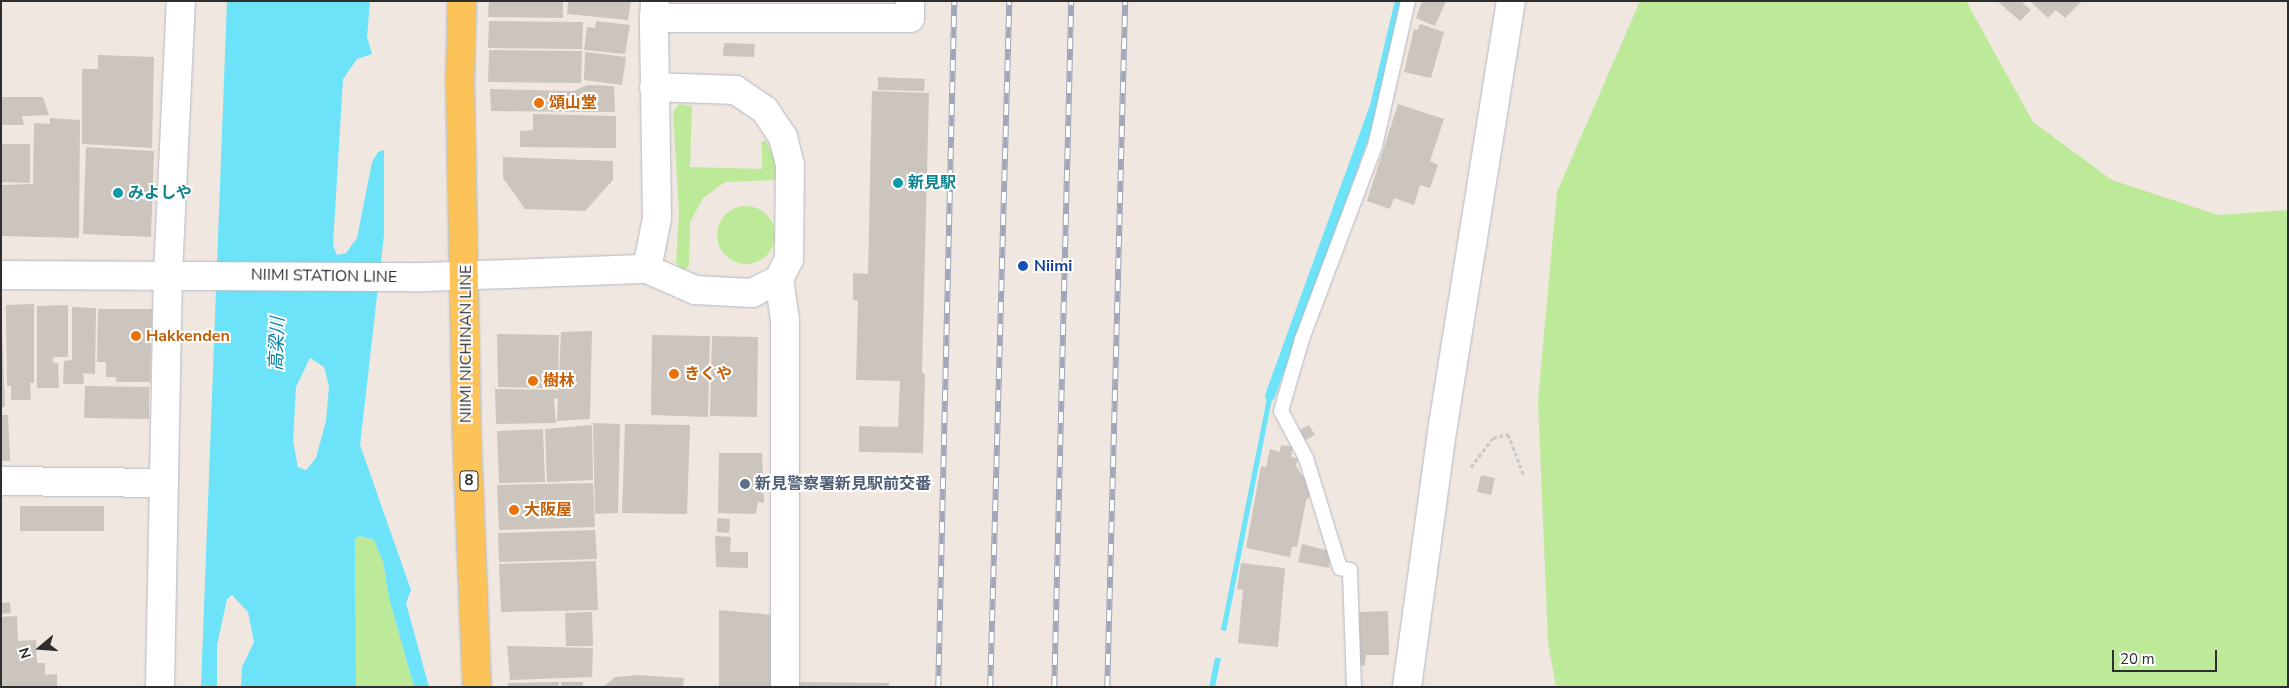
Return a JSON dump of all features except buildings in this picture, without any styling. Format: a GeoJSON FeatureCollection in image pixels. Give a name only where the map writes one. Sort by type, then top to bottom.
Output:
{"type":"FeatureCollection","features":[{"type":"Feature","properties":{"kind":"main road","name":"NIIMI NICHINAN LINE"},"geometry":{"type":"LineString","coordinates":[[462,1],[460,81],[466,276],[467,441],[477,687]]}},
{"type":"Feature","properties":{"kind":"street"},"geometry":{"type":"LineString","coordinates":[[160,687],[164,483],[178,274],[181,1]]}},
{"type":"Feature","properties":{"kind":"street"},"geometry":{"type":"LineString","coordinates":[[779,279],[752,293],[695,290],[648,269],[657,218],[654,9],[910,18],[910,1]]}},
{"type":"Feature","properties":{"kind":"street"},"geometry":{"type":"LineString","coordinates":[[1407,687],[1443,425],[1511,1]]}},
{"type":"Feature","properties":{"kind":"street"},"geometry":{"type":"LineString","coordinates":[[654,88],[735,90],[765,110],[783,137],[790,165],[789,259],[779,279],[785,320],[785,687]]}},
{"type":"Feature","properties":{"kind":"street","name":"NIIMI STATION LINE"},"geometry":{"type":"LineString","coordinates":[[1,275],[178,274],[425,277],[648,269]]}},
{"type":"Feature","properties":{"kind":"street"},"geometry":{"type":"LineString","coordinates":[[1,481],[164,483]]}},
{"type":"Feature","properties":{"kind":"lane"},"geometry":{"type":"LineString","coordinates":[[1354,687],[1350,570],[1340,568],[1306,458],[1281,411],[1302,339],[1375,146],[1408,1]]}},
{"type":"Feature","properties":{"kind":"path"},"geometry":{"type":"LineString","coordinates":[[1469,470],[1493,438],[1508,434],[1524,476]]}},
{"type":"Feature","properties":{"kind":"green space"},"geometry":{"type":"Polygon","coordinates":[[[1640,1],[1966,1],[2033,122],[2112,180],[2218,215],[2288,210],[2288,687],[1556,687],[1548,642],[1538,400],[1557,192],[1640,1]]]}},
{"type":"Feature","properties":{"kind":"green space"},"geometry":{"type":"Polygon","coordinates":[[[679,104],[692,106],[690,167],[762,169],[762,141],[766,141],[775,158],[778,177],[775,180],[725,182],[703,198],[690,222],[689,265],[684,271],[676,263],[679,213],[673,112],[679,104]]]}},
{"type":"Feature","properties":{"kind":"green space"},"geometry":{"type":"Polygon","coordinates":[[[740,206],[752,206],[767,214],[775,229],[775,241],[767,256],[752,264],[740,264],[725,256],[717,241],[717,229],[725,214],[740,206]]]}},
{"type":"Feature","properties":{"kind":"green space"},"geometry":{"type":"Polygon","coordinates":[[[361,536],[374,540],[383,562],[389,598],[414,687],[356,687],[355,537],[361,536]]]}},
{"type":"Feature","properties":{"kind":"water","name":"高梁川"},"geometry":{"type":"Polygon","coordinates":[[[227,1],[370,1],[367,37],[372,54],[357,59],[343,79],[333,245],[337,255],[346,253],[357,238],[372,162],[378,152],[384,150],[384,235],[360,445],[411,590],[406,603],[429,687],[414,687],[389,598],[383,562],[374,540],[361,536],[355,538],[356,687],[241,687],[242,667],[254,642],[248,612],[232,595],[227,599],[217,645],[217,687],[201,687],[227,1]],[[310,358],[296,387],[293,441],[298,467],[306,470],[316,458],[326,421],[329,386],[324,367],[310,358]]]}},
{"type":"Feature","properties":{"kind":"water"},"geometry":{"type":"Polygon","coordinates":[[[1270,383],[1275,384],[1226,631],[1221,630],[1270,383]]]}},
{"type":"Feature","properties":{"kind":"water"},"geometry":{"type":"Polygon","coordinates":[[[1215,658],[1221,658],[1215,687],[1209,687],[1215,658]]]}},
{"type":"Feature","properties":{"kind":"waterway"},"geometry":{"type":"LineString","coordinates":[[1270,396],[1375,106],[1400,1]]}},
{"type":"Feature","properties":{"kind":"railway"},"geometry":{"type":"LineString","coordinates":[[938,687],[954,1]]}},
{"type":"Feature","properties":{"kind":"railway"},"geometry":{"type":"LineString","coordinates":[[990,687],[1009,1]]}},
{"type":"Feature","properties":{"kind":"railway"},"geometry":{"type":"LineString","coordinates":[[1054,687],[1071,1]]}},
{"type":"Feature","properties":{"kind":"railway"},"geometry":{"type":"LineString","coordinates":[[1107,687],[1125,1]]}},
{"type":"Feature","properties":{"kind":"place","name":"頌山堂"},"geometry":{"type":"Point","coordinates":[539,103]}},
{"type":"Feature","properties":{"kind":"place","name":"新見駅"},"geometry":{"type":"Point","coordinates":[898,183]}},
{"type":"Feature","properties":{"kind":"place","name":"みよしや"},"geometry":{"type":"Point","coordinates":[118,193]}},
{"type":"Feature","properties":{"kind":"place","name":"Niimi"},"geometry":{"type":"Point","coordinates":[1023,266]}},
{"type":"Feature","properties":{"kind":"place","name":"Hakkenden"},"geometry":{"type":"Point","coordinates":[136,336]}},
{"type":"Feature","properties":{"kind":"place","name":"きくや"},"geometry":{"type":"Point","coordinates":[674,374]}},
{"type":"Feature","properties":{"kind":"place","name":"樹林"},"geometry":{"type":"Point","coordinates":[533,381]}},
{"type":"Feature","properties":{"kind":"place","name":"新見警察署新見駅前交番"},"geometry":{"type":"Point","coordinates":[745,484]}},
{"type":"Feature","properties":{"kind":"place","name":"大阪屋"},"geometry":{"type":"Point","coordinates":[514,510]}}]}
